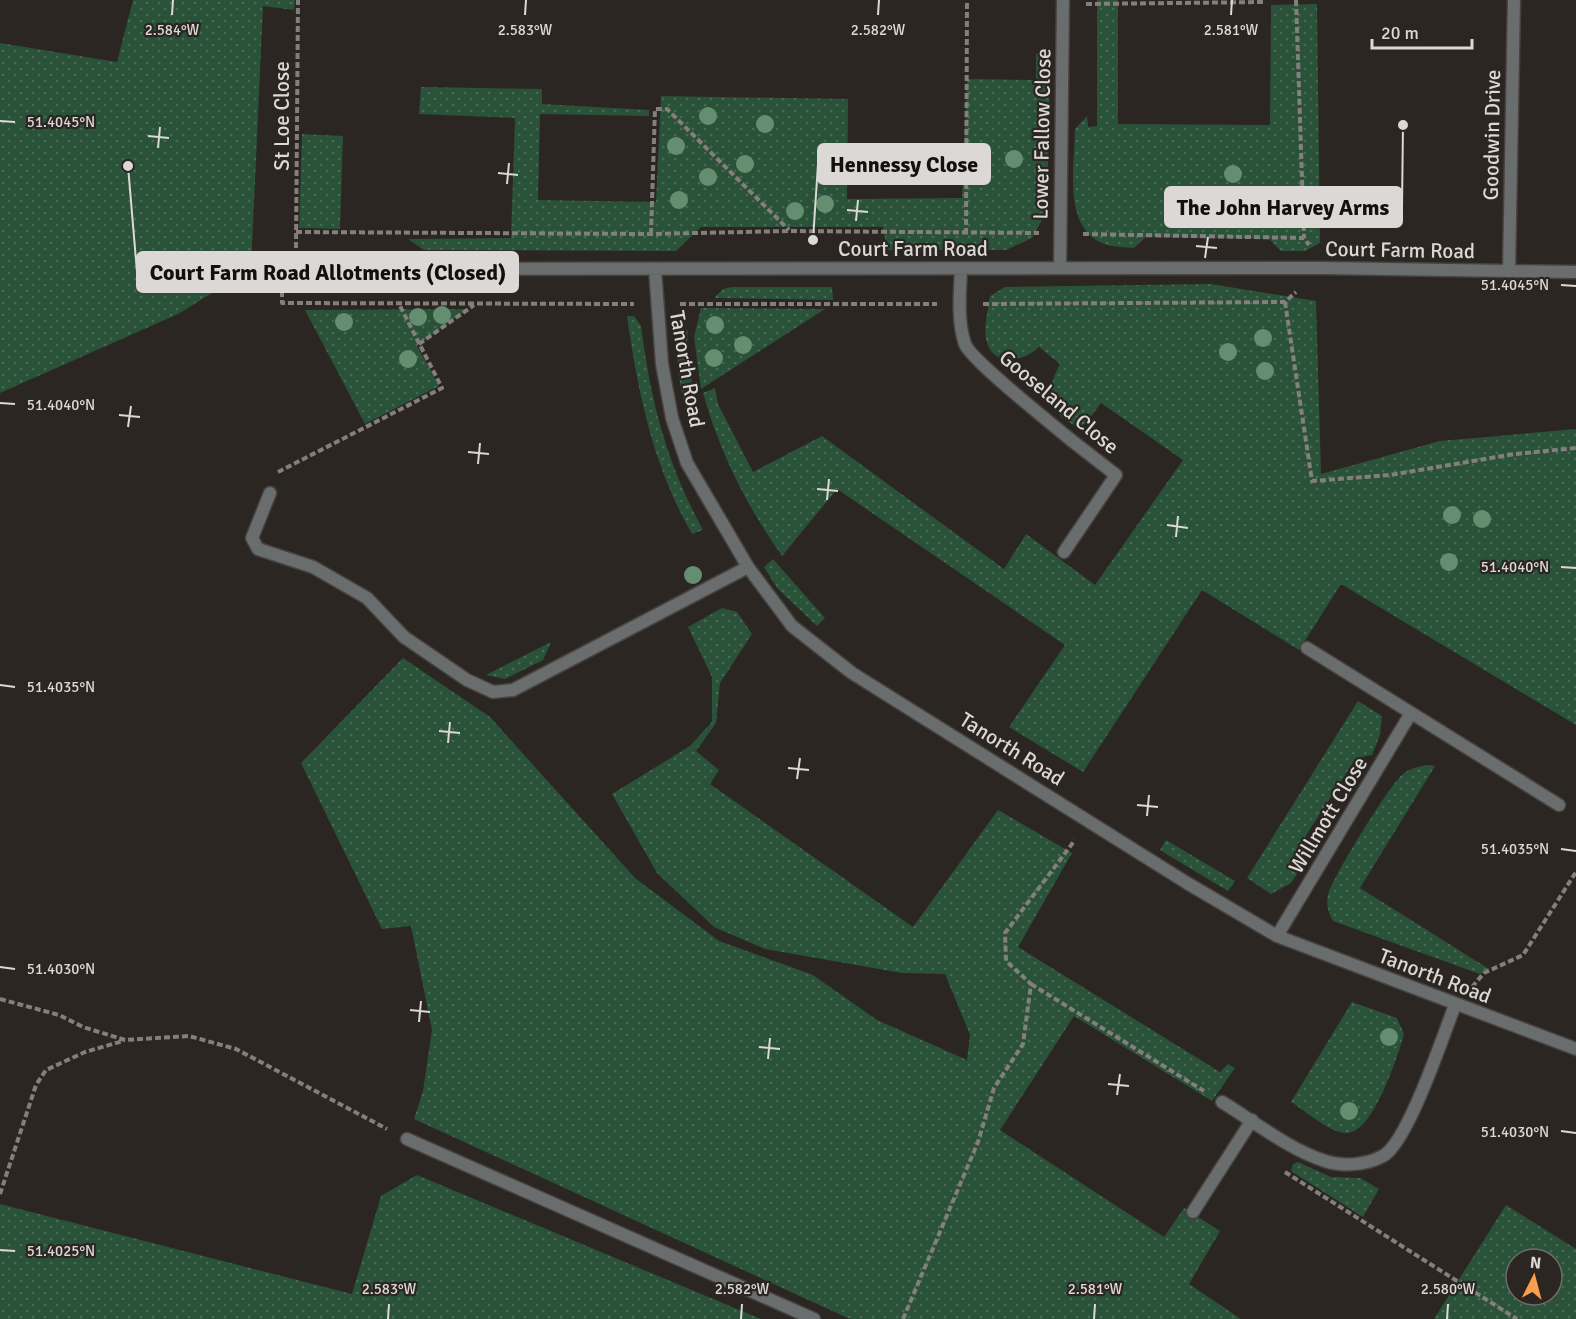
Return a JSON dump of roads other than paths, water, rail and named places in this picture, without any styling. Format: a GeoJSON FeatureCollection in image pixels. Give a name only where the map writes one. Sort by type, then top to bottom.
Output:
{"type":"FeatureCollection","features":[{"type":"Feature","properties":{"kind":"street","name":"Goodwin Drive"},"geometry":{"type":"LineString","coordinates":[[1509,271],[1514,0]]}},
{"type":"Feature","properties":{"kind":"street","name":"Lower Fallow Close"},"geometry":{"type":"LineString","coordinates":[[1060,267],[1063,2]]}},
{"type":"Feature","properties":{"kind":"street","name":"Court Farm Road"},"geometry":{"type":"LineString","coordinates":[[251,269],[961,270],[1060,267],[1576,272]]}},
{"type":"Feature","properties":{"kind":"street","name":"Tanorth Road"},"geometry":{"type":"LineString","coordinates":[[655,270],[662,364],[670,407],[687,463],[748,567],[792,626],[852,673],[1187,883],[1277,936],[1576,1049]]}},
{"type":"Feature","properties":{"kind":"street","name":"Gooseland Close"},"geometry":{"type":"LineString","coordinates":[[961,270],[960,304],[965,345],[981,362],[1071,440],[1116,475],[1064,552]]}},
{"type":"Feature","properties":{"kind":"street"},"geometry":{"type":"LineString","coordinates":[[270,493],[252,538],[258,549],[314,567],[367,598],[404,637],[467,680],[493,692],[513,690],[748,567]]}},
{"type":"Feature","properties":{"kind":"street"},"geometry":{"type":"LineString","coordinates":[[1307,648],[1559,805]]}},
{"type":"Feature","properties":{"kind":"street","name":"Willmott Close"},"geometry":{"type":"LineString","coordinates":[[1277,936],[1411,713]]}},
{"type":"Feature","properties":{"kind":"street"},"geometry":{"type":"LineString","coordinates":[[1222,1102],[1301,1151],[1327,1162],[1359,1165],[1384,1156],[1402,1136],[1455,1005]]}},
{"type":"Feature","properties":{"kind":"street"},"geometry":{"type":"LineString","coordinates":[[1193,1212],[1252,1120]]}},
{"type":"Feature","properties":{"kind":"street"},"geometry":{"type":"LineString","coordinates":[[407,1139],[814,1319]]}},
{"type":"Feature","properties":{"kind":"place","name":"The John Harvey Arms"},"geometry":{"type":"Point","coordinates":[1403,125]}},
{"type":"Feature","properties":{"kind":"place","name":"Court Farm Road Allotments (Closed)"},"geometry":{"type":"Point","coordinates":[128,166]}},
{"type":"Feature","properties":{"kind":"place","name":"Hennessy Close"},"geometry":{"type":"Point","coordinates":[813,240]}}]}
